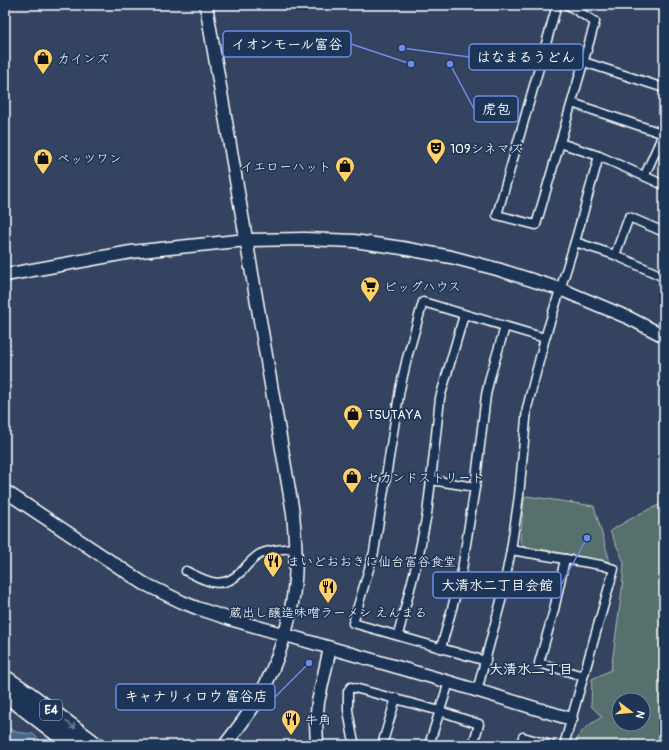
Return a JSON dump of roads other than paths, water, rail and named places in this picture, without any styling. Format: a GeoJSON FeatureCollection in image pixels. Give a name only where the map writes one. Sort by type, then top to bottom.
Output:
{"type":"FeatureCollection","features":[{"type":"Feature","properties":{"kind":"highway","name":"E4"},"geometry":{"type":"LineString","coordinates":[[5,678],[96,745]]}},
{"type":"Feature","properties":{"kind":"highway","name":"E4"},"geometry":{"type":"LineString","coordinates":[[5,695],[72,745]]}},
{"type":"Feature","properties":{"kind":"street"},"geometry":{"type":"LineString","coordinates":[[206,5],[293,513],[296,548],[295,580],[292,604],[284,635],[267,680],[256,701],[225,745]]}},
{"type":"Feature","properties":{"kind":"street"},"geometry":{"type":"LineString","coordinates":[[557,5],[497,215],[536,225],[595,22],[568,5]]}},
{"type":"Feature","properties":{"kind":"street"},"geometry":{"type":"LineString","coordinates":[[584,62],[664,88]]}},
{"type":"Feature","properties":{"kind":"street"},"geometry":{"type":"LineString","coordinates":[[572,103],[664,133],[645,176]]}},
{"type":"Feature","properties":{"kind":"street"},"geometry":{"type":"LineString","coordinates":[[560,143],[599,156],[664,184]]}},
{"type":"Feature","properties":{"kind":"street"},"geometry":{"type":"LineString","coordinates":[[477,691],[501,601],[511,550],[527,408],[545,338],[575,242],[599,156]]}},
{"type":"Feature","properties":{"kind":"street"},"geometry":{"type":"LineString","coordinates":[[615,255],[629,217],[664,232]]}},
{"type":"Feature","properties":{"kind":"street"},"geometry":{"type":"LineString","coordinates":[[5,275],[131,252],[247,240],[305,239],[350,241],[402,248],[451,257],[497,269],[560,289],[629,318],[664,336]]}},
{"type":"Feature","properties":{"kind":"street"},"geometry":{"type":"LineString","coordinates":[[575,242],[615,255],[664,277]]}},
{"type":"Feature","properties":{"kind":"street"},"geometry":{"type":"LineString","coordinates":[[486,661],[353,623],[374,552],[400,389],[423,302],[545,338]]}},
{"type":"Feature","properties":{"kind":"street"},"geometry":{"type":"LineString","coordinates":[[398,635],[418,558],[427,514],[440,398],[464,315]]}},
{"type":"Feature","properties":{"kind":"street"},"geometry":{"type":"LineString","coordinates":[[441,648],[461,576],[475,487],[483,409],[488,385],[505,327]]}},
{"type":"Feature","properties":{"kind":"street"},"geometry":{"type":"LineString","coordinates":[[431,480],[475,487]]}},
{"type":"Feature","properties":{"kind":"street"},"geometry":{"type":"LineString","coordinates":[[5,492],[143,583],[159,592],[197,608],[571,719]]}},
{"type":"Feature","properties":{"kind":"street"},"geometry":{"type":"LineString","coordinates":[[186,571],[204,580],[215,583],[226,582],[236,577],[260,554],[275,550],[296,548]]}},
{"type":"Feature","properties":{"kind":"street"},"geometry":{"type":"LineString","coordinates":[[511,550],[601,565],[614,569],[564,745]]}},
{"type":"Feature","properties":{"kind":"street"},"geometry":{"type":"LineString","coordinates":[[565,559],[554,610],[539,662],[583,676]]}},
{"type":"Feature","properties":{"kind":"street"},"geometry":{"type":"LineString","coordinates":[[317,745],[316,722],[318,702],[330,648]]}},
{"type":"Feature","properties":{"kind":"street"},"geometry":{"type":"LineString","coordinates":[[430,745],[448,682]]}},
{"type":"Feature","properties":{"kind":"street"},"geometry":{"type":"LineString","coordinates":[[355,745],[348,710],[348,691],[351,687],[396,698],[479,724],[473,745]]}},
{"type":"Feature","properties":{"kind":"street"},"geometry":{"type":"LineString","coordinates":[[382,745],[396,698]]}},
{"type":"Feature","properties":{"kind":"street"},"geometry":{"type":"LineString","coordinates":[[521,745],[523,737],[551,745]]}},
{"type":"Feature","properties":{"kind":"water"},"geometry":{"type":"Polygon","coordinates":[[[5,726],[16,732],[33,734],[46,745],[7,745],[5,744],[5,726]]]}},
{"type":"Feature","properties":{"kind":"place","name":"はなまるうどん"},"geometry":{"type":"Point","coordinates":[402,48]}},
{"type":"Feature","properties":{"kind":"place","name":"イオンモール富谷"},"geometry":{"type":"Point","coordinates":[411,64]}},
{"type":"Feature","properties":{"kind":"place","name":"虎包"},"geometry":{"type":"Point","coordinates":[450,64]}},
{"type":"Feature","properties":{"kind":"place","name":"カインズ"},"geometry":{"type":"Point","coordinates":[43,75]}},
{"type":"Feature","properties":{"kind":"place","name":"109シネマズ"},"geometry":{"type":"Point","coordinates":[436,165]}},
{"type":"Feature","properties":{"kind":"place","name":"ペッツワン"},"geometry":{"type":"Point","coordinates":[43,175]}},
{"type":"Feature","properties":{"kind":"place","name":"イエローハット"},"geometry":{"type":"Point","coordinates":[345,183]}},
{"type":"Feature","properties":{"kind":"place","name":"ビッグハウス"},"geometry":{"type":"Point","coordinates":[370,303]}},
{"type":"Feature","properties":{"kind":"place","name":"TSUTAYA"},"geometry":{"type":"Point","coordinates":[353,431]}},
{"type":"Feature","properties":{"kind":"place","name":"セカンドストリート"},"geometry":{"type":"Point","coordinates":[352,494]}},
{"type":"Feature","properties":{"kind":"place","name":"大清水二丁目会館"},"geometry":{"type":"Point","coordinates":[587,538]}},
{"type":"Feature","properties":{"kind":"place","name":"まいどおおきに仙台富谷食堂"},"geometry":{"type":"Point","coordinates":[273,578]}},
{"type":"Feature","properties":{"kind":"place","name":"蔵出し醸造味噌ラーメン えんまる"},"geometry":{"type":"Point","coordinates":[328,604]}},
{"type":"Feature","properties":{"kind":"place","name":"キャナリィロウ 富谷店"},"geometry":{"type":"Point","coordinates":[309,663]}},
{"type":"Feature","properties":{"kind":"place","name":"牛角"},"geometry":{"type":"Point","coordinates":[291,736]}},
{"type":"Feature","properties":{"kind":"district","name":"大清水二丁目"},"geometry":{"type":"Point","coordinates":[531,669]}}]}
